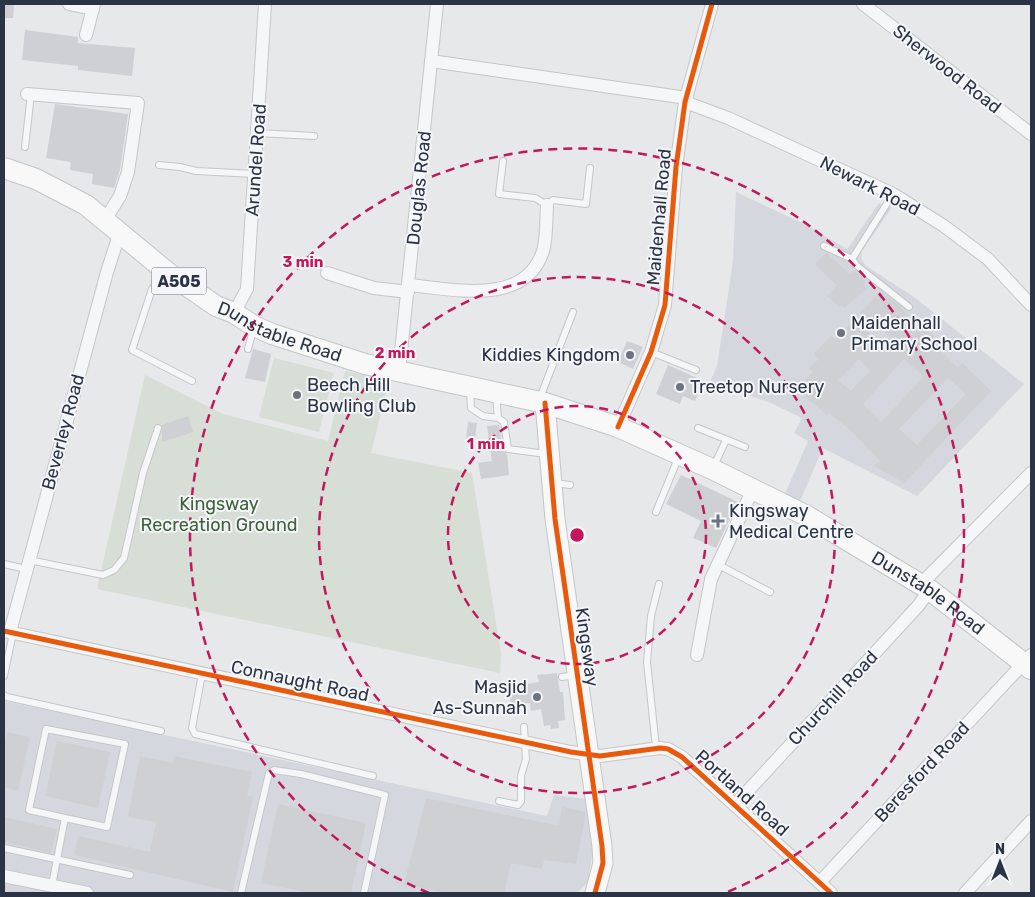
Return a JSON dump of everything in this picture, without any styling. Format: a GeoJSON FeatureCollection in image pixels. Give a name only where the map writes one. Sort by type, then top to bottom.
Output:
{"type":"FeatureCollection","features":[{"type":"Feature","properties":{"kind":"main road","name":"Dunstable Road"},"geometry":{"type":"LineString","coordinates":[[4,168],[60,190],[86,205],[167,272],[216,306],[234,313],[254,326],[328,353],[399,371],[542,402],[618,427],[754,489],[807,516],[926,587],[1029,662]]}},
{"type":"Feature","properties":{"kind":"street"},"geometry":{"type":"LineString","coordinates":[[69,4],[93,6],[86,35]]}},
{"type":"Feature","properties":{"kind":"street","name":"Arundel Road"},"geometry":{"type":"LineString","coordinates":[[234,313],[247,289],[265,4]]}},
{"type":"Feature","properties":{"kind":"street","name":"Douglas Road"},"geometry":{"type":"LineString","coordinates":[[399,371],[438,4]]}},
{"type":"Feature","properties":{"kind":"street","name":"Maidenhall Road"},"geometry":{"type":"LineString","coordinates":[[618,427],[651,352],[665,306],[676,167],[686,100],[712,4]]}},
{"type":"Feature","properties":{"kind":"street","name":"Sherwood Road"},"geometry":{"type":"LineString","coordinates":[[862,4],[1031,134]]}},
{"type":"Feature","properties":{"kind":"street","name":"Newark Road"},"geometry":{"type":"LineString","coordinates":[[431,61],[686,100],[893,194],[944,226],[988,259],[1031,305]]}},
{"type":"Feature","properties":{"kind":"street","name":"Beverley Road"},"geometry":{"type":"LineString","coordinates":[[9,632],[107,272],[113,226],[128,172],[138,103],[29,94]]}},
{"type":"Feature","properties":{"kind":"street"},"geometry":{"type":"LineString","coordinates":[[328,273],[374,288],[482,292],[505,288],[530,274],[543,251],[547,205]]}},
{"type":"Feature","properties":{"kind":"street","name":"Kingsway"},"geometry":{"type":"LineString","coordinates":[[542,402],[548,454],[560,484],[569,676],[590,755],[602,846],[601,872],[594,893]]}},
{"type":"Feature","properties":{"kind":"street","name":"Churchill Road"},"geometry":{"type":"LineString","coordinates":[[735,805],[918,606],[926,587],[1031,473]]}},
{"type":"Feature","properties":{"kind":"street"},"geometry":{"type":"LineString","coordinates":[[697,655],[712,578],[754,489]]}},
{"type":"Feature","properties":{"kind":"street","name":"Connaught Road"},"geometry":{"type":"LineString","coordinates":[[9,632],[525,743],[590,755]]}},
{"type":"Feature","properties":{"kind":"street","name":"Beresford Road"},"geometry":{"type":"LineString","coordinates":[[820,882],[1029,662]]}},
{"type":"Feature","properties":{"kind":"street","name":"Portland Road"},"geometry":{"type":"LineString","coordinates":[[590,755],[600,756],[656,748],[668,749],[682,757],[831,893]]}},
{"type":"Feature","properties":{"kind":"street"},"geometry":{"type":"LineString","coordinates":[[965,893],[1031,821]]}},
{"type":"Feature","properties":{"kind":"street"},"geometry":{"type":"LineString","coordinates":[[4,876],[86,893]]}},
{"type":"Feature","properties":{"kind":"lane"},"geometry":{"type":"LineString","coordinates":[[24,147],[29,94]]}},
{"type":"Feature","properties":{"kind":"lane"},"geometry":{"type":"LineString","coordinates":[[258,133],[314,136]]}},
{"type":"Feature","properties":{"kind":"lane"},"geometry":{"type":"LineString","coordinates":[[503,161],[500,194],[535,198],[547,205],[553,200],[586,204],[590,168]]}},
{"type":"Feature","properties":{"kind":"lane"},"geometry":{"type":"LineString","coordinates":[[159,166],[180,166],[196,171],[255,174]]}},
{"type":"Feature","properties":{"kind":"lane"},"geometry":{"type":"LineString","coordinates":[[852,259],[893,194]]}},
{"type":"Feature","properties":{"kind":"lane"},"geometry":{"type":"LineString","coordinates":[[824,246],[852,259],[856,265],[909,307]]}},
{"type":"Feature","properties":{"kind":"lane"},"geometry":{"type":"LineString","coordinates":[[167,272],[152,289],[132,350],[192,381]]}},
{"type":"Feature","properties":{"kind":"lane"},"geometry":{"type":"LineString","coordinates":[[542,402],[573,312]]}},
{"type":"Feature","properties":{"kind":"lane"},"geometry":{"type":"LineString","coordinates":[[248,349],[254,326]]}},
{"type":"Feature","properties":{"kind":"lane"},"geometry":{"type":"LineString","coordinates":[[651,352],[696,370]]}},
{"type":"Feature","properties":{"kind":"lane"},"geometry":{"type":"LineString","coordinates":[[470,386],[471,408],[483,416],[498,418],[504,422],[508,448],[548,454]]}},
{"type":"Feature","properties":{"kind":"lane"},"geometry":{"type":"LineString","coordinates":[[496,392],[498,418]]}},
{"type":"Feature","properties":{"kind":"lane"},"geometry":{"type":"LineString","coordinates":[[4,564],[28,564],[102,574],[120,565],[124,558],[143,473],[158,428]]}},
{"type":"Feature","properties":{"kind":"lane"},"geometry":{"type":"LineString","coordinates":[[698,428],[745,448]]}},
{"type":"Feature","properties":{"kind":"lane"},"geometry":{"type":"LineString","coordinates":[[712,469],[726,440]]}},
{"type":"Feature","properties":{"kind":"lane"},"geometry":{"type":"LineString","coordinates":[[656,512],[680,455]]}},
{"type":"Feature","properties":{"kind":"lane"},"geometry":{"type":"LineString","coordinates":[[717,564],[770,592]]}},
{"type":"Feature","properties":{"kind":"lane"},"geometry":{"type":"LineString","coordinates":[[656,748],[648,662],[651,616],[659,584]]}},
{"type":"Feature","properties":{"kind":"lane"},"geometry":{"type":"LineString","coordinates":[[4,676],[9,632]]}},
{"type":"Feature","properties":{"kind":"lane"},"geometry":{"type":"LineString","coordinates":[[202,674],[192,728],[195,734],[373,776]]}},
{"type":"Feature","properties":{"kind":"lane"},"geometry":{"type":"LineString","coordinates":[[4,695],[161,731]]}},
{"type":"Feature","properties":{"kind":"lane"},"geometry":{"type":"LineString","coordinates":[[499,801],[518,804],[521,801],[521,776],[526,759],[524,727]]}},
{"type":"Feature","properties":{"kind":"lane"},"geometry":{"type":"LineString","coordinates":[[46,729],[125,744],[107,827],[65,818],[29,810],[46,729]]}},
{"type":"Feature","properties":{"kind":"lane"},"geometry":{"type":"LineString","coordinates":[[241,893],[269,773],[274,770],[301,774],[385,795],[364,893]]}},
{"type":"Feature","properties":{"kind":"lane"},"geometry":{"type":"LineString","coordinates":[[52,885],[65,818]]}},
{"type":"Feature","properties":{"kind":"lane"},"geometry":{"type":"LineString","coordinates":[[4,848],[58,858],[130,875]]}},
{"type":"Feature","properties":{"kind":"shaded area","name":"Maidenhall Primary School"},"geometry":{"type":"Polygon","coordinates":[[[736,192],[804,224],[847,249],[879,203],[891,209],[862,251],[861,258],[866,266],[914,297],[1024,384],[917,496],[823,448],[800,501],[785,494],[808,441],[794,433],[802,418],[771,403],[710,382],[717,366],[733,260],[736,192]]]}},
{"type":"Feature","properties":{"kind":"shaded area"},"geometry":{"type":"Polygon","coordinates":[[[4,701],[547,816],[554,795],[585,799],[594,841],[588,882],[577,893],[4,893],[4,701]]]}},
{"type":"Feature","properties":{"kind":"green space","name":"Beech Hill Bowling Club"},"geometry":{"type":"Polygon","coordinates":[[[274,358],[334,373],[319,432],[259,417],[274,358]]]}},
{"type":"Feature","properties":{"kind":"green space","name":"Kingsway Recreation Ground"},"geometry":{"type":"Polygon","coordinates":[[[345,371],[389,381],[371,453],[472,473],[501,654],[500,673],[97,589],[145,375],[223,414],[328,441],[345,371]]]}},
{"type":"Feature","properties":{"kind":"building"},"geometry":{"type":"Polygon","coordinates":[[[4,4],[14,4],[13,18],[4,18],[4,4]]]}},
{"type":"Feature","properties":{"kind":"building"},"geometry":{"type":"Polygon","coordinates":[[[25,30],[78,37],[78,43],[135,48],[132,76],[78,70],[78,66],[22,60],[25,30]]]}},
{"type":"Feature","properties":{"kind":"building"},"geometry":{"type":"Polygon","coordinates":[[[55,104],[128,114],[120,170],[114,188],[92,184],[93,174],[70,170],[71,162],[46,158],[55,104]]]}},
{"type":"Feature","properties":{"kind":"building"},"geometry":{"type":"Polygon","coordinates":[[[826,253],[850,274],[854,270],[866,281],[863,284],[867,288],[844,308],[827,296],[837,286],[815,264],[826,253]]]}},
{"type":"Feature","properties":{"kind":"building"},"geometry":{"type":"Polygon","coordinates":[[[880,292],[899,305],[906,314],[904,316],[922,333],[926,328],[943,345],[939,349],[958,368],[962,363],[991,391],[904,483],[874,466],[880,461],[849,429],[829,413],[827,415],[800,392],[804,388],[800,385],[813,372],[809,368],[819,359],[814,354],[831,336],[835,340],[880,292]],[[877,325],[866,337],[882,351],[893,339],[877,325]],[[859,359],[838,380],[851,391],[870,371],[859,359]],[[904,359],[863,404],[881,422],[924,377],[904,359]],[[948,378],[899,429],[917,445],[966,394],[948,378]]]}},
{"type":"Feature","properties":{"kind":"building","name":"Kiddies Kingdom"},"geometry":{"type":"Polygon","coordinates":[[[627,341],[643,347],[633,369],[618,362],[627,341]]]}},
{"type":"Feature","properties":{"kind":"building","name":"Beech Hill Bowling Club"},"geometry":{"type":"Polygon","coordinates":[[[253,349],[271,354],[265,382],[245,378],[253,349]]]}},
{"type":"Feature","properties":{"kind":"building","name":"Treetop Nursery"},"geometry":{"type":"Polygon","coordinates":[[[668,365],[704,381],[695,401],[683,396],[680,404],[656,394],[668,365]]]}},
{"type":"Feature","properties":{"kind":"building"},"geometry":{"type":"Polygon","coordinates":[[[188,416],[193,432],[162,442],[162,425],[188,416]]]}},
{"type":"Feature","properties":{"kind":"building"},"geometry":{"type":"Polygon","coordinates":[[[468,422],[477,423],[475,440],[466,439],[468,422]]]}},
{"type":"Feature","properties":{"kind":"building"},"geometry":{"type":"Polygon","coordinates":[[[499,425],[503,450],[507,454],[509,475],[481,479],[478,463],[492,461],[487,426],[499,425]]]}},
{"type":"Feature","properties":{"kind":"building"},"geometry":{"type":"Polygon","coordinates":[[[681,475],[738,502],[716,548],[693,538],[701,521],[666,504],[681,475]]]}},
{"type":"Feature","properties":{"kind":"building","name":"Masjid As-Sunnah"},"geometry":{"type":"Polygon","coordinates":[[[557,673],[560,692],[563,692],[565,720],[558,721],[559,728],[551,729],[550,725],[544,726],[541,709],[531,711],[530,703],[511,704],[508,687],[539,682],[537,675],[557,673]]]}},
{"type":"Feature","properties":{"kind":"building"},"geometry":{"type":"Polygon","coordinates":[[[7,732],[30,737],[18,791],[4,787],[4,746],[7,732]]]}},
{"type":"Feature","properties":{"kind":"building"},"geometry":{"type":"Polygon","coordinates":[[[57,741],[110,752],[98,808],[45,796],[57,741]]]}},
{"type":"Feature","properties":{"kind":"building"},"geometry":{"type":"Polygon","coordinates":[[[140,756],[173,763],[174,756],[252,772],[247,796],[253,797],[233,892],[74,855],[78,836],[150,852],[156,822],[128,817],[140,756]]]}},
{"type":"Feature","properties":{"kind":"building"},"geometry":{"type":"Polygon","coordinates":[[[426,798],[559,826],[562,807],[586,812],[576,864],[544,860],[542,869],[511,863],[504,893],[448,893],[404,884],[426,798]]]}},
{"type":"Feature","properties":{"kind":"building"},"geometry":{"type":"Polygon","coordinates":[[[278,804],[366,823],[351,893],[311,893],[261,883],[278,804]]]}},
{"type":"Feature","properties":{"kind":"building"},"geometry":{"type":"Polygon","coordinates":[[[4,817],[57,829],[51,853],[4,842],[4,817]]]}},
{"type":"Feature","properties":{"kind":"cycle path"},"geometry":{"type":"LineString","coordinates":[[618,427],[651,352],[665,305],[676,167],[685,102],[712,4]]}},
{"type":"Feature","properties":{"kind":"cycle path"},"geometry":{"type":"LineString","coordinates":[[545,403],[555,519],[602,846],[603,863],[595,893]]}},
{"type":"Feature","properties":{"kind":"cycle path"},"geometry":{"type":"LineString","coordinates":[[4,631],[571,752],[600,756],[660,748],[668,749],[682,757],[831,893]]}},
{"type":"Feature","properties":{"kind":"place","name":"Maidenhall Primary School"},"geometry":{"type":"Point","coordinates":[841,333]}},
{"type":"Feature","properties":{"kind":"place","name":"Kiddies Kingdom"},"geometry":{"type":"Point","coordinates":[630,355]}},
{"type":"Feature","properties":{"kind":"place","name":"Treetop Nursery"},"geometry":{"type":"Point","coordinates":[680,387]}},
{"type":"Feature","properties":{"kind":"place","name":"Beech Hill Bowling Club"},"geometry":{"type":"Point","coordinates":[297,395]}},
{"type":"Feature","properties":{"kind":"place","name":"Kingsway Medical Centre"},"geometry":{"type":"Point","coordinates":[718,521]}},
{"type":"Feature","properties":{"kind":"place","name":"Masjid As-Sunnah"},"geometry":{"type":"Point","coordinates":[537,697]}}]}
